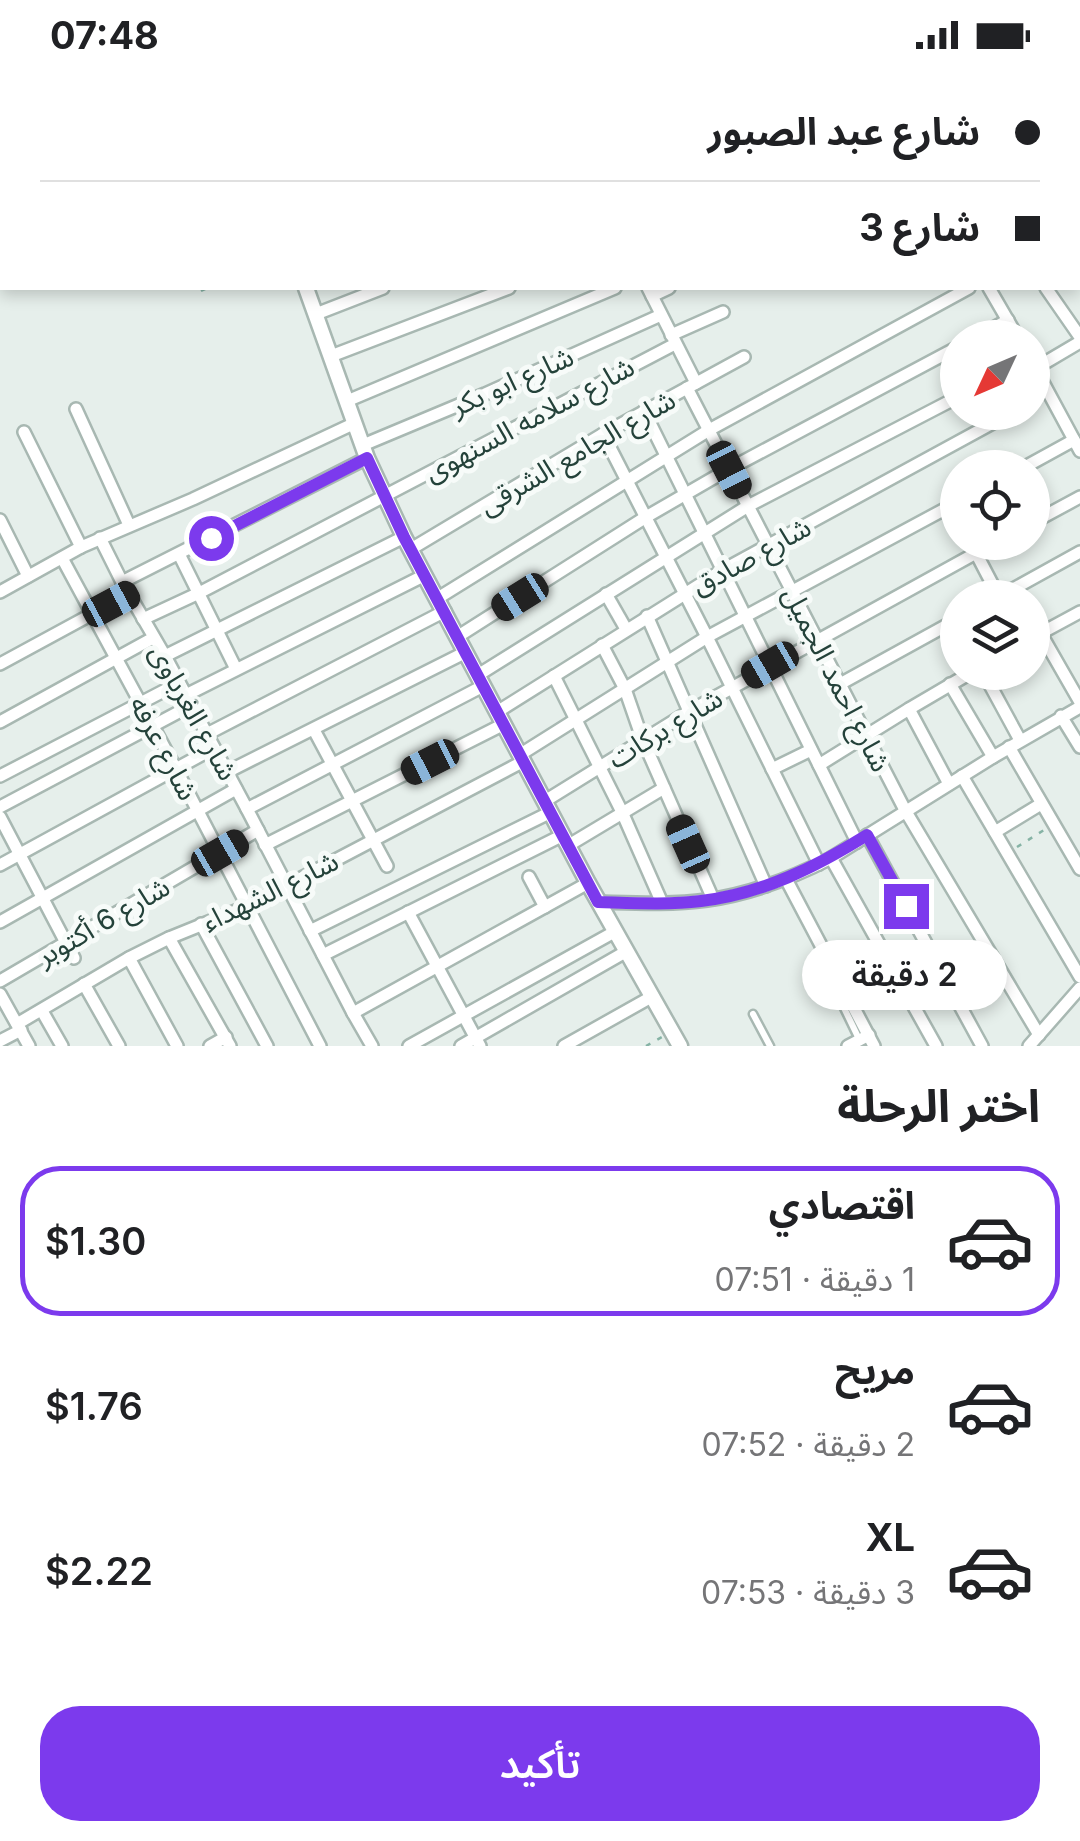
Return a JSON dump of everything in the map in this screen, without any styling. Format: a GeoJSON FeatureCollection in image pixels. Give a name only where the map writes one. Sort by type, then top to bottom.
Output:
{"type":"FeatureCollection","features":[{"type":"Feature","properties":{"kind":"street"},"geometry":{"type":"LineString","coordinates":[[307,290],[384,496],[598,902],[680,1046]]}},
{"type":"Feature","properties":{"kind":"street"},"geometry":{"type":"LineString","coordinates":[[316,314],[378,290]]}},
{"type":"Feature","properties":{"kind":"street"},"geometry":{"type":"LineString","coordinates":[[331,356],[503,290]]}},
{"type":"Feature","properties":{"kind":"street"},"geometry":{"type":"LineString","coordinates":[[347,401],[609,290]]}},
{"type":"Feature","properties":{"kind":"street"},"geometry":{"type":"LineString","coordinates":[[207,734],[441,604],[708,430],[965,290]]}},
{"type":"Feature","properties":{"kind":"street"},"geometry":{"type":"LineString","coordinates":[[990,290],[1008,320]]}},
{"type":"Feature","properties":{"kind":"street"},"geometry":{"type":"LineString","coordinates":[[1047,290],[1080,339],[1050,356]]}},
{"type":"Feature","properties":{"kind":"street","name":"شارع احمد الجميل"},"geometry":{"type":"LineString","coordinates":[[650,292],[708,430],[905,810],[1038,1035]]}},
{"type":"Feature","properties":{"kind":"street","name":"شارع سلامه السنهوى"},"geometry":{"type":"LineString","coordinates":[[143,619],[384,496],[723,312]]}},
{"type":"Feature","properties":{"kind":"street","name":"شارع ابو بكر"},"geometry":{"type":"LineString","coordinates":[[0,664],[93,614],[179,554],[365,452],[661,315]]}},
{"type":"Feature","properties":{"kind":"street","name":"شارع الجامع الشرقى"},"geometry":{"type":"LineString","coordinates":[[165,656],[408,543],[744,357]]}},
{"type":"Feature","properties":{"kind":"street"},"geometry":{"type":"LineString","coordinates":[[457,637],[646,517],[940,357]]}},
{"type":"Feature","properties":{"kind":"street"},"geometry":{"type":"LineString","coordinates":[[1050,397],[1077,445],[1050,456]]}},
{"type":"Feature","properties":{"kind":"street"},"geometry":{"type":"LineString","coordinates":[[248,809],[481,680],[606,594],[748,506],[940,405]]}},
{"type":"Feature","properties":{"kind":"street"},"geometry":{"type":"LineString","coordinates":[[76,409],[130,525]]}},
{"type":"Feature","properties":{"kind":"street"},"geometry":{"type":"LineString","coordinates":[[644,411],[811,750],[982,1046]]}},
{"type":"Feature","properties":{"kind":"street"},"geometry":{"type":"LineString","coordinates":[[0,592],[100,538],[356,423]]}},
{"type":"Feature","properties":{"kind":"street","name":"شارع صادق"},"geometry":{"type":"LineString","coordinates":[[266,845],[501,718],[554,676],[722,570],[980,430]]}},
{"type":"Feature","properties":{"kind":"street"},"geometry":{"type":"LineString","coordinates":[[24,432],[81,548]]}},
{"type":"Feature","properties":{"kind":"street"},"geometry":{"type":"LineString","coordinates":[[603,434],[772,769],[936,1046]]}},
{"type":"Feature","properties":{"kind":"street"},"geometry":{"type":"LineString","coordinates":[[1050,513],[1080,497]]}},
{"type":"Feature","properties":{"kind":"street","name":"شارع الشهداء"},"geometry":{"type":"LineString","coordinates":[[0,1041],[42,1010],[129,958],[248,906],[522,758],[707,637],[940,512]]}},
{"type":"Feature","properties":{"kind":"street"},"geometry":{"type":"LineString","coordinates":[[0,520],[28,576]]}},
{"type":"Feature","properties":{"kind":"street","name":"شارع الغرباوى"},"geometry":{"type":"LineString","coordinates":[[100,538],[372,1046]]}},
{"type":"Feature","properties":{"kind":"street"},"geometry":{"type":"LineString","coordinates":[[1029,580],[1080,552]]}},
{"type":"Feature","properties":{"kind":"street"},"geometry":{"type":"LineString","coordinates":[[179,554],[236,669]]}},
{"type":"Feature","properties":{"kind":"street","name":"شارع عرفه"},"geometry":{"type":"LineString","coordinates":[[62,558],[320,1046]]}},
{"type":"Feature","properties":{"kind":"street","name":"شارع بركات"},"geometry":{"type":"LineString","coordinates":[[310,932],[548,806],[642,738],[965,560]]}},
{"type":"Feature","properties":{"kind":"street"},"geometry":{"type":"LineString","coordinates":[[0,807],[152,727],[236,669],[426,575]]}},
{"type":"Feature","properties":{"kind":"street"},"geometry":{"type":"LineString","coordinates":[[606,594],[626,629]]}},
{"type":"Feature","properties":{"kind":"street"},"geometry":{"type":"LineString","coordinates":[[1050,629],[1080,612]]}},
{"type":"Feature","properties":{"kind":"street"},"geometry":{"type":"LineString","coordinates":[[647,616],[766,886]]}},
{"type":"Feature","properties":{"kind":"street"},"geometry":{"type":"LineString","coordinates":[[840,684],[940,629]]}},
{"type":"Feature","properties":{"kind":"street"},"geometry":{"type":"LineString","coordinates":[[0,722],[154,638]]}},
{"type":"Feature","properties":{"kind":"street"},"geometry":{"type":"LineString","coordinates":[[602,645],[713,899]]}},
{"type":"Feature","properties":{"kind":"street"},"geometry":{"type":"LineString","coordinates":[[227,772],[466,652]]}},
{"type":"Feature","properties":{"kind":"street"},"geometry":{"type":"LineString","coordinates":[[598,902],[662,904],[713,899],[766,886],[825,861],[1080,704],[1050,657]]}},
{"type":"Feature","properties":{"kind":"street"},"geometry":{"type":"LineString","coordinates":[[554,676],[601,767],[662,904]]}},
{"type":"Feature","properties":{"kind":"street"},"geometry":{"type":"LineString","coordinates":[[0,776],[180,683]]}},
{"type":"Feature","properties":{"kind":"street"},"geometry":{"type":"LineString","coordinates":[[819,765],[940,690]]}},
{"type":"Feature","properties":{"kind":"street"},"geometry":{"type":"LineString","coordinates":[[953,690],[992,757]]}},
{"type":"Feature","properties":{"kind":"street"},"geometry":{"type":"LineString","coordinates":[[991,690],[1041,804],[1080,869]]}},
{"type":"Feature","properties":{"kind":"street"},"geometry":{"type":"LineString","coordinates":[[909,709],[950,784]]}},
{"type":"Feature","properties":{"kind":"street"},"geometry":{"type":"LineString","coordinates":[[1061,716],[1080,747]]}},
{"type":"Feature","properties":{"kind":"street"},"geometry":{"type":"LineString","coordinates":[[314,730],[387,866]]}},
{"type":"Feature","properties":{"kind":"street"},"geometry":{"type":"LineString","coordinates":[[0,865],[214,748]]}},
{"type":"Feature","properties":{"kind":"street"},"geometry":{"type":"LineString","coordinates":[[772,769],[811,750]]}},
{"type":"Feature","properties":{"kind":"street"},"geometry":{"type":"LineString","coordinates":[[962,776],[1080,977]]}},
{"type":"Feature","properties":{"kind":"street"},"geometry":{"type":"LineString","coordinates":[[323,955],[566,840],[664,788]]}},
{"type":"Feature","properties":{"kind":"street"},"geometry":{"type":"LineString","coordinates":[[0,922],[236,789]]}},
{"type":"Feature","properties":{"kind":"street"},"geometry":{"type":"LineString","coordinates":[[995,832],[1041,804]]}},
{"type":"Feature","properties":{"kind":"street"},"geometry":{"type":"LineString","coordinates":[[0,817],[74,958]]}},
{"type":"Feature","properties":{"kind":"street","name":"شارع 6 أكتوبر"},"geometry":{"type":"LineString","coordinates":[[0,982],[258,830]]}},
{"type":"Feature","properties":{"kind":"street"},"geometry":{"type":"LineString","coordinates":[[529,877],[544,906]]}},
{"type":"Feature","properties":{"kind":"street"},"geometry":{"type":"LineString","coordinates":[[786,879],[862,1042]]}},
{"type":"Feature","properties":{"kind":"street"},"geometry":{"type":"LineString","coordinates":[[352,1013],[588,883]]}},
{"type":"Feature","properties":{"kind":"street"},"geometry":{"type":"LineString","coordinates":[[408,912],[478,1042]]}},
{"type":"Feature","properties":{"kind":"street"},"geometry":{"type":"LineString","coordinates":[[201,924],[267,1046]]}},
{"type":"Feature","properties":{"kind":"street"},"geometry":{"type":"LineString","coordinates":[[410,1046],[616,931]]}},
{"type":"Feature","properties":{"kind":"street"},"geometry":{"type":"LineString","coordinates":[[169,938],[228,1042],[210,1046]]}},
{"type":"Feature","properties":{"kind":"street"},"geometry":{"type":"LineString","coordinates":[[460,1046],[478,1042],[627,951]]}},
{"type":"Feature","properties":{"kind":"street"},"geometry":{"type":"LineString","coordinates":[[129,958],[177,1046]]}},
{"type":"Feature","properties":{"kind":"street"},"geometry":{"type":"LineString","coordinates":[[84,984],[119,1046]]}},
{"type":"Feature","properties":{"kind":"street"},"geometry":{"type":"LineString","coordinates":[[1030,1046],[1080,988]]}},
{"type":"Feature","properties":{"kind":"street"},"geometry":{"type":"LineString","coordinates":[[0,994],[29,1046]]}},
{"type":"Feature","properties":{"kind":"street"},"geometry":{"type":"LineString","coordinates":[[564,1046],[653,996]]}},
{"type":"Feature","properties":{"kind":"street"},"geometry":{"type":"LineString","coordinates":[[42,1010],[62,1046]]}},
{"type":"Feature","properties":{"kind":"lane"},"geometry":{"type":"LineString","coordinates":[[830,980],[862,1042]]}},
{"type":"Feature","properties":{"kind":"lane"},"geometry":{"type":"LineString","coordinates":[[753,1014],[770,1046]]}},
{"type":"Feature","properties":{"kind":"path"},"geometry":{"type":"LineString","coordinates":[[1007,853],[1054,824]]}},
{"type":"Feature","properties":{"kind":"path"},"geometry":{"type":"LineString","coordinates":[[646,1046],[672,1031]]}},
{"type":"Feature","properties":{"kind":"route"},"geometry":{"type":"LineString","coordinates":[[211,538],[367,458],[404,537],[598,902],[680,903],[750,891],[806,871],[867,835],[906,906]]}}]}
